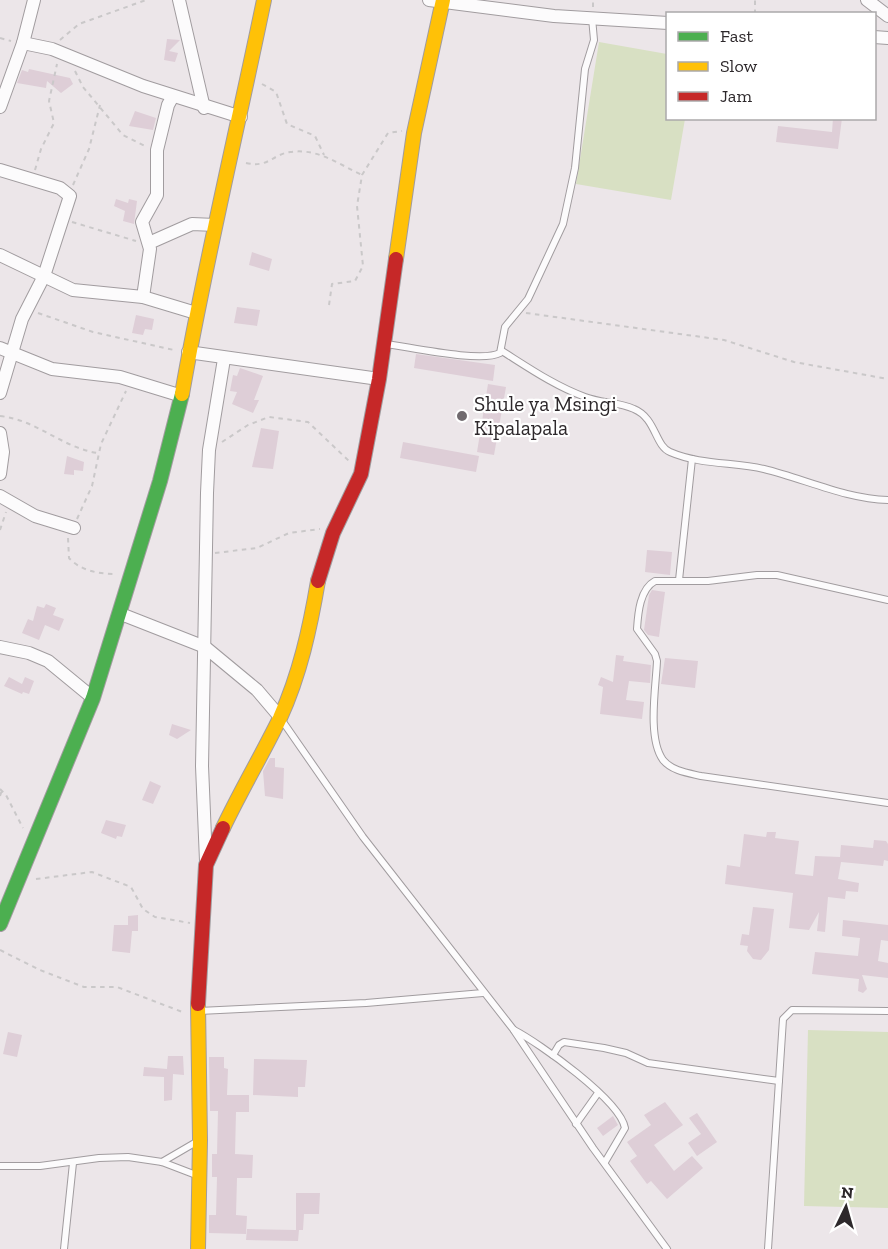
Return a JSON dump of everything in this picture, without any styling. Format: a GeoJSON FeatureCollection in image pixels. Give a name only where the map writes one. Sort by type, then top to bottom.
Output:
{"type":"FeatureCollection","features":[{"type":"Feature","properties":{"kind":"main road"},"geometry":{"type":"LineString","coordinates":[[1,916],[18,882],[93,698],[133,575],[182,396],[196,313],[241,117],[264,0]]}},
{"type":"Feature","properties":{"kind":"main road"},"geometry":{"type":"LineString","coordinates":[[198,1249],[200,1140],[197,1013],[206,865],[241,790],[280,717],[308,638],[319,577],[333,533],[361,474],[379,379],[414,133],[438,1]]}},
{"type":"Feature","properties":{"kind":"street"},"geometry":{"type":"LineString","coordinates":[[0,107],[23,43],[34,0]]}},
{"type":"Feature","properties":{"kind":"street"},"geometry":{"type":"LineString","coordinates":[[179,0],[192,44],[204,108]]}},
{"type":"Feature","properties":{"kind":"street"},"geometry":{"type":"LineString","coordinates":[[867,0],[888,16]]}},
{"type":"Feature","properties":{"kind":"street"},"geometry":{"type":"LineString","coordinates":[[438,1],[592,18],[666,23]]}},
{"type":"Feature","properties":{"kind":"street"},"geometry":{"type":"LineString","coordinates":[[23,43],[56,51],[204,108],[241,117]]}},
{"type":"Feature","properties":{"kind":"street"},"geometry":{"type":"LineString","coordinates":[[143,297],[149,243],[143,232],[142,222],[157,195],[158,150],[168,105],[173,96]]}},
{"type":"Feature","properties":{"kind":"street"},"geometry":{"type":"LineString","coordinates":[[0,170],[60,188],[70,196],[44,276],[6,350],[0,393]]}},
{"type":"Feature","properties":{"kind":"street"},"geometry":{"type":"LineString","coordinates":[[149,243],[192,224],[215,225]]}},
{"type":"Feature","properties":{"kind":"street"},"geometry":{"type":"LineString","coordinates":[[0,255],[73,290],[143,297],[196,313]]}},
{"type":"Feature","properties":{"kind":"street"},"geometry":{"type":"LineString","coordinates":[[6,350],[52,369],[131,380],[182,396]]}},
{"type":"Feature","properties":{"kind":"street"},"geometry":{"type":"LineString","coordinates":[[188,352],[224,359],[260,360],[379,379]]}},
{"type":"Feature","properties":{"kind":"street"},"geometry":{"type":"LineString","coordinates":[[206,865],[202,766],[209,450],[224,359]]}},
{"type":"Feature","properties":{"kind":"street"},"geometry":{"type":"LineString","coordinates":[[0,433],[3,452],[0,474]]}},
{"type":"Feature","properties":{"kind":"street"},"geometry":{"type":"LineString","coordinates":[[5,498],[35,516],[74,528]]}},
{"type":"Feature","properties":{"kind":"street"},"geometry":{"type":"LineString","coordinates":[[121,614],[205,647],[257,690],[280,717]]}},
{"type":"Feature","properties":{"kind":"street"},"geometry":{"type":"LineString","coordinates":[[0,647],[29,653],[48,661],[93,698]]}},
{"type":"Feature","properties":{"kind":"lane"},"geometry":{"type":"LineString","coordinates":[[502,351],[506,327],[528,299],[565,215],[575,168],[585,69],[594,40],[592,18]]}},
{"type":"Feature","properties":{"kind":"lane"},"geometry":{"type":"LineString","coordinates":[[384,343],[490,357],[502,351]]}},
{"type":"Feature","properties":{"kind":"lane"},"geometry":{"type":"LineString","coordinates":[[502,351],[554,384],[587,398],[634,408],[652,424],[663,447],[668,452],[692,459],[762,469],[851,494],[888,500]]}},
{"type":"Feature","properties":{"kind":"lane"},"geometry":{"type":"LineString","coordinates":[[679,580],[692,459]]}},
{"type":"Feature","properties":{"kind":"lane"},"geometry":{"type":"LineString","coordinates":[[888,600],[777,575],[708,581],[655,581],[649,584],[644,593],[637,628],[657,661],[654,726],[663,759],[680,771],[888,803]]}},
{"type":"Feature","properties":{"kind":"lane"},"geometry":{"type":"LineString","coordinates":[[280,717],[363,837],[513,1029],[576,1124],[668,1249]]}},
{"type":"Feature","properties":{"kind":"lane"},"geometry":{"type":"LineString","coordinates":[[197,1013],[366,1003],[483,993]]}},
{"type":"Feature","properties":{"kind":"lane"},"geometry":{"type":"LineString","coordinates":[[768,1249],[783,1018],[792,1010],[888,1011]]}},
{"type":"Feature","properties":{"kind":"lane"},"geometry":{"type":"LineString","coordinates":[[513,1029],[553,1055],[619,1113],[625,1128],[605,1162]]}},
{"type":"Feature","properties":{"kind":"lane"},"geometry":{"type":"LineString","coordinates":[[553,1055],[559,1045],[575,1043],[617,1050],[648,1063],[779,1081]]}},
{"type":"Feature","properties":{"kind":"lane"},"geometry":{"type":"LineString","coordinates":[[576,1124],[598,1093]]}},
{"type":"Feature","properties":{"kind":"lane"},"geometry":{"type":"LineString","coordinates":[[162,1162],[200,1140]]}},
{"type":"Feature","properties":{"kind":"lane"},"geometry":{"type":"LineString","coordinates":[[0,1166],[73,1163],[109,1157],[162,1162],[200,1176]]}},
{"type":"Feature","properties":{"kind":"lane"},"geometry":{"type":"LineString","coordinates":[[64,1249],[73,1163]]}},
{"type":"Feature","properties":{"kind":"path"},"geometry":{"type":"LineString","coordinates":[[33,180],[41,149],[54,123],[49,101],[56,51],[67,33],[79,24],[146,0]]}},
{"type":"Feature","properties":{"kind":"path"},"geometry":{"type":"LineString","coordinates":[[75,70],[83,87],[123,135],[135,143],[158,150]]}},
{"type":"Feature","properties":{"kind":"path"},"geometry":{"type":"LineString","coordinates":[[249,77],[276,92],[287,124],[315,136],[324,155]]}},
{"type":"Feature","properties":{"kind":"path"},"geometry":{"type":"LineString","coordinates":[[70,196],[89,149],[100,105]]}},
{"type":"Feature","properties":{"kind":"path"},"geometry":{"type":"LineString","coordinates":[[328,305],[332,284],[355,281],[363,266],[357,206],[362,175],[388,133],[414,133]]}},
{"type":"Feature","properties":{"kind":"path"},"geometry":{"type":"LineString","coordinates":[[231,160],[262,165],[281,154],[293,152],[324,155],[362,175]]}},
{"type":"Feature","properties":{"kind":"path"},"geometry":{"type":"LineString","coordinates":[[63,220],[130,240],[149,243]]}},
{"type":"Feature","properties":{"kind":"path"},"geometry":{"type":"LineString","coordinates":[[27,308],[93,332],[155,347],[188,352]]}},
{"type":"Feature","properties":{"kind":"path"},"geometry":{"type":"LineString","coordinates":[[517,312],[724,340],[794,362],[888,379]]}},
{"type":"Feature","properties":{"kind":"path"},"geometry":{"type":"LineString","coordinates":[[131,380],[97,453],[88,497],[67,540],[67,547],[69,558],[76,565],[93,571],[133,575]]}},
{"type":"Feature","properties":{"kind":"path"},"geometry":{"type":"LineString","coordinates":[[0,416],[27,421],[71,447],[97,453]]}},
{"type":"Feature","properties":{"kind":"path"},"geometry":{"type":"LineString","coordinates":[[209,450],[248,425],[269,417],[308,422],[361,474]]}},
{"type":"Feature","properties":{"kind":"path"},"geometry":{"type":"LineString","coordinates":[[0,530],[5,498]]}},
{"type":"Feature","properties":{"kind":"path"},"geometry":{"type":"LineString","coordinates":[[207,553],[257,548],[289,533],[304,530],[320,529],[333,533]]}},
{"type":"Feature","properties":{"kind":"path"},"geometry":{"type":"LineString","coordinates":[[1,790],[32,845]]}},
{"type":"Feature","properties":{"kind":"path"},"geometry":{"type":"LineString","coordinates":[[0,796],[1,790]]}},
{"type":"Feature","properties":{"kind":"path"},"geometry":{"type":"LineString","coordinates":[[18,882],[92,872],[131,887],[143,909],[154,917],[202,925]]}},
{"type":"Feature","properties":{"kind":"path"},"geometry":{"type":"LineString","coordinates":[[0,950],[40,970],[84,987],[117,987],[167,1008],[197,1013]]}},
{"type":"Feature","properties":{"kind":"green space"},"geometry":{"type":"Polygon","coordinates":[[[599,42],[666,54],[666,120],[685,120],[671,200],[576,184],[599,42]]]}},
{"type":"Feature","properties":{"kind":"green space"},"geometry":{"type":"Polygon","coordinates":[[[808,1030],[888,1032],[888,1208],[804,1206],[808,1030]]]}},
{"type":"Feature","properties":{"kind":"building"},"geometry":{"type":"Polygon","coordinates":[[[167,39],[180,40],[169,51],[178,53],[175,62],[164,60],[167,39]]]}},
{"type":"Feature","properties":{"kind":"building"},"geometry":{"type":"Polygon","coordinates":[[[29,69],[70,78],[73,84],[61,93],[47,81],[46,88],[17,83],[22,70],[28,72],[29,69]]]}},
{"type":"Feature","properties":{"kind":"building"},"geometry":{"type":"Polygon","coordinates":[[[135,111],[156,118],[153,130],[129,126],[135,111]]]}},
{"type":"Feature","properties":{"kind":"building"},"geometry":{"type":"Polygon","coordinates":[[[833,120],[842,120],[838,149],[776,142],[778,126],[832,132],[833,120]]]}},
{"type":"Feature","properties":{"kind":"building"},"geometry":{"type":"Polygon","coordinates":[[[116,199],[128,203],[129,199],[137,201],[134,224],[123,221],[125,211],[114,206],[116,199]]]}},
{"type":"Feature","properties":{"kind":"building"},"geometry":{"type":"Polygon","coordinates":[[[252,252],[272,259],[269,271],[249,265],[252,252]]]}},
{"type":"Feature","properties":{"kind":"building"},"geometry":{"type":"Polygon","coordinates":[[[237,307],[260,310],[257,326],[234,323],[237,307]]]}},
{"type":"Feature","properties":{"kind":"building"},"geometry":{"type":"Polygon","coordinates":[[[136,315],[154,319],[152,330],[145,329],[143,335],[132,333],[136,315]]]}},
{"type":"Feature","properties":{"kind":"building"},"geometry":{"type":"Polygon","coordinates":[[[416,354],[495,365],[493,381],[414,368],[416,354]]]}},
{"type":"Feature","properties":{"kind":"building"},"geometry":{"type":"Polygon","coordinates":[[[240,368],[263,376],[254,400],[259,400],[253,413],[232,404],[237,392],[230,391],[233,375],[237,376],[240,368]]]}},
{"type":"Feature","properties":{"kind":"building"},"geometry":{"type":"Polygon","coordinates":[[[488,384],[506,387],[494,455],[477,452],[488,384]]]}},
{"type":"Feature","properties":{"kind":"building"},"geometry":{"type":"Polygon","coordinates":[[[261,428],[279,431],[273,469],[252,467],[261,428]]]}},
{"type":"Feature","properties":{"kind":"building"},"geometry":{"type":"Polygon","coordinates":[[[403,442],[479,456],[476,472],[400,458],[403,442]]]}},
{"type":"Feature","properties":{"kind":"building"},"geometry":{"type":"Polygon","coordinates":[[[67,456],[84,462],[83,471],[74,470],[74,475],[64,474],[67,456]]]}},
{"type":"Feature","properties":{"kind":"building"},"geometry":{"type":"Polygon","coordinates":[[[647,550],[672,552],[670,575],[645,572],[647,550]]]}},
{"type":"Feature","properties":{"kind":"building"},"geometry":{"type":"Polygon","coordinates":[[[652,590],[665,592],[659,637],[648,635],[644,630],[649,595],[652,590]]]}},
{"type":"Feature","properties":{"kind":"building"},"geometry":{"type":"Polygon","coordinates":[[[46,604],[56,608],[53,615],[64,619],[59,631],[45,625],[39,640],[22,633],[28,619],[33,621],[37,606],[44,608],[46,604]]]}},
{"type":"Feature","properties":{"kind":"building"},"geometry":{"type":"Polygon","coordinates":[[[616,655],[624,656],[623,661],[651,665],[650,683],[629,681],[626,700],[644,702],[642,719],[600,714],[603,687],[598,685],[601,677],[613,682],[616,655]]]}},
{"type":"Feature","properties":{"kind":"building"},"geometry":{"type":"Polygon","coordinates":[[[665,658],[698,661],[695,688],[661,684],[665,658]]]}},
{"type":"Feature","properties":{"kind":"building"},"geometry":{"type":"Polygon","coordinates":[[[9,677],[22,684],[25,677],[34,681],[29,694],[23,692],[22,694],[4,686],[9,677]]]}},
{"type":"Feature","properties":{"kind":"building"},"geometry":{"type":"Polygon","coordinates":[[[172,724],[191,730],[177,739],[169,735],[172,724]]]}},
{"type":"Feature","properties":{"kind":"building"},"geometry":{"type":"Polygon","coordinates":[[[270,758],[275,758],[275,767],[284,768],[283,799],[265,796],[263,771],[270,758]]]}},
{"type":"Feature","properties":{"kind":"building"},"geometry":{"type":"Polygon","coordinates":[[[150,781],[161,786],[153,804],[142,800],[150,781]]]}},
{"type":"Feature","properties":{"kind":"building"},"geometry":{"type":"Polygon","coordinates":[[[106,820],[126,825],[122,837],[117,836],[116,839],[101,833],[106,820]]]}},
{"type":"Feature","properties":{"kind":"building"},"geometry":{"type":"Polygon","coordinates":[[[767,832],[776,832],[775,838],[799,841],[795,874],[813,876],[815,856],[840,857],[841,845],[873,848],[874,840],[886,841],[888,844],[888,861],[884,860],[883,866],[841,862],[838,879],[859,883],[858,892],[846,891],[845,899],[828,897],[825,932],[817,931],[819,912],[809,930],[789,928],[793,893],[725,884],[727,865],[740,867],[744,834],[766,837],[767,832]]]}},
{"type":"Feature","properties":{"kind":"building"},"geometry":{"type":"Polygon","coordinates":[[[753,907],[774,909],[769,950],[761,960],[753,959],[747,951],[748,946],[740,945],[742,934],[749,935],[753,907]]]}},
{"type":"Feature","properties":{"kind":"building"},"geometry":{"type":"Polygon","coordinates":[[[138,915],[138,931],[132,931],[130,953],[112,951],[114,925],[128,925],[128,916],[138,915]]]}},
{"type":"Feature","properties":{"kind":"building"},"geometry":{"type":"Polygon","coordinates":[[[843,920],[888,925],[888,941],[881,940],[878,961],[888,963],[888,978],[862,975],[867,989],[863,993],[858,991],[859,979],[812,974],[815,952],[858,956],[860,938],[842,936],[843,920]]]}},
{"type":"Feature","properties":{"kind":"building"},"geometry":{"type":"Polygon","coordinates":[[[8,1032],[22,1035],[17,1057],[3,1054],[8,1032]]]}},
{"type":"Feature","properties":{"kind":"building"},"geometry":{"type":"Polygon","coordinates":[[[168,1056],[183,1056],[184,1075],[173,1074],[172,1100],[164,1101],[164,1077],[143,1076],[144,1067],[167,1069],[168,1056]]]}},
{"type":"Feature","properties":{"kind":"building"},"geometry":{"type":"Polygon","coordinates":[[[209,1057],[224,1057],[224,1068],[228,1069],[227,1095],[249,1095],[249,1112],[236,1112],[235,1154],[253,1155],[252,1178],[237,1178],[236,1215],[247,1216],[246,1234],[209,1233],[209,1215],[216,1215],[217,1177],[212,1177],[212,1154],[217,1154],[218,1111],[210,1111],[209,1057]]]}},
{"type":"Feature","properties":{"kind":"building"},"geometry":{"type":"Polygon","coordinates":[[[254,1059],[307,1060],[305,1087],[298,1087],[298,1097],[253,1095],[254,1059]]]}},
{"type":"Feature","properties":{"kind":"building"},"geometry":{"type":"Polygon","coordinates":[[[665,1102],[683,1125],[654,1145],[674,1171],[692,1156],[703,1168],[667,1199],[651,1181],[647,1184],[630,1161],[637,1156],[627,1142],[651,1125],[644,1115],[665,1102]]]}},
{"type":"Feature","properties":{"kind":"building"},"geometry":{"type":"Polygon","coordinates":[[[697,1113],[717,1142],[697,1156],[688,1143],[701,1134],[689,1118],[697,1113]]]}},
{"type":"Feature","properties":{"kind":"building"},"geometry":{"type":"Polygon","coordinates":[[[613,1116],[618,1125],[603,1136],[597,1128],[613,1116]]]}},
{"type":"Feature","properties":{"kind":"building"},"geometry":{"type":"Polygon","coordinates":[[[296,1193],[320,1193],[319,1214],[304,1214],[303,1230],[299,1230],[298,1241],[246,1240],[247,1229],[296,1230],[296,1193]]]}},
{"type":"Feature","properties":{"kind":"traffic: fast"},"geometry":{"type":"LineString","coordinates":[[0,924],[93,698],[160,481],[182,394]]}},
{"type":"Feature","properties":{"kind":"traffic: slow"},"geometry":{"type":"LineString","coordinates":[[182,394],[264,0]]}},
{"type":"Feature","properties":{"kind":"traffic: slow"},"geometry":{"type":"LineString","coordinates":[[396,259],[414,133],[443,0]]}},
{"type":"Feature","properties":{"kind":"traffic: slow"},"geometry":{"type":"LineString","coordinates":[[223,828],[287,701],[304,651],[318,581]]}},
{"type":"Feature","properties":{"kind":"traffic: slow"},"geometry":{"type":"LineString","coordinates":[[198,1004],[200,1140],[198,1249]]}},
{"type":"Feature","properties":{"kind":"traffic: jam"},"geometry":{"type":"LineString","coordinates":[[318,581],[333,533],[361,474],[379,379],[396,259]]}},
{"type":"Feature","properties":{"kind":"traffic: jam"},"geometry":{"type":"LineString","coordinates":[[198,1004],[206,865],[223,828]]}},
{"type":"Feature","properties":{"kind":"place","name":"Shule ya Msingi Kipalapala"},"geometry":{"type":"Point","coordinates":[462,416]}}]}
